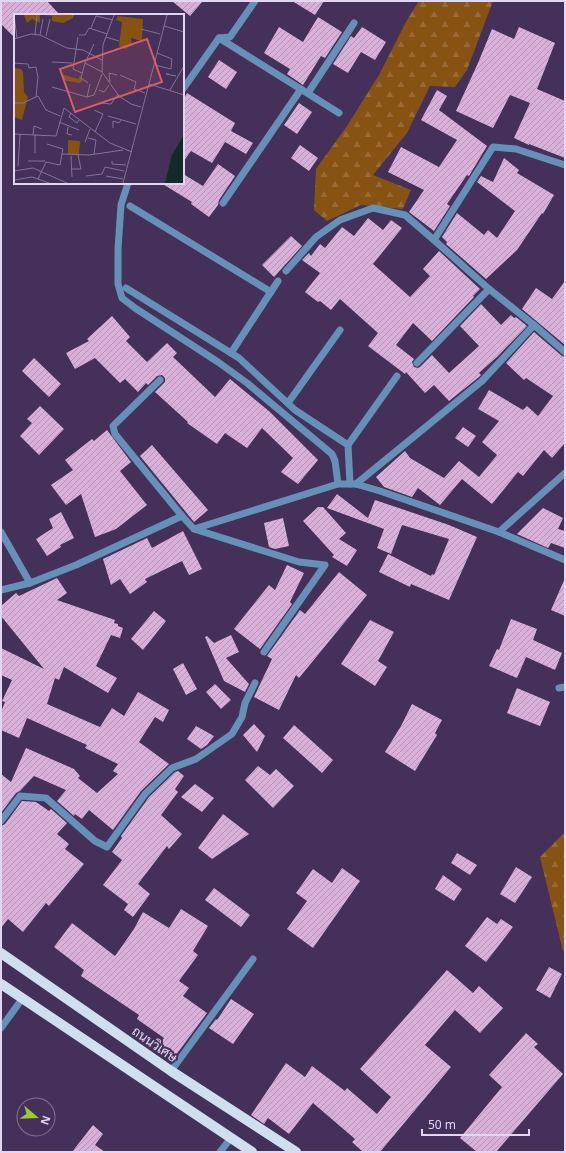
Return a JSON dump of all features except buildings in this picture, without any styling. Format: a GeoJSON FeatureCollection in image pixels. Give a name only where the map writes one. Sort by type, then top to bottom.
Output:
{"type":"FeatureCollection","features":[{"type":"Feature","properties":{"kind":"main road","name":"ถนนวิเศษ"},"geometry":{"type":"LineString","coordinates":[[1,953],[172,1071],[296,1152]]}},
{"type":"Feature","properties":{"kind":"main road"},"geometry":{"type":"LineString","coordinates":[[1,984],[252,1152]]}},
{"type":"Feature","properties":{"kind":"street"},"geometry":{"type":"LineString","coordinates":[[184,88],[219,38],[230,37],[256,1]]}},
{"type":"Feature","properties":{"kind":"street"},"geometry":{"type":"LineString","coordinates":[[308,93],[354,23]]}},
{"type":"Feature","properties":{"kind":"street"},"geometry":{"type":"LineString","coordinates":[[219,38],[340,113]]}},
{"type":"Feature","properties":{"kind":"street"},"geometry":{"type":"LineString","coordinates":[[223,203],[301,89]]}},
{"type":"Feature","properties":{"kind":"street"},"geometry":{"type":"LineString","coordinates":[[434,240],[493,147],[516,149],[565,165]]}},
{"type":"Feature","properties":{"kind":"street"},"geometry":{"type":"LineString","coordinates":[[128,184],[121,204],[118,249],[118,284],[122,298],[247,383],[332,454],[335,461],[338,484]]}},
{"type":"Feature","properties":{"kind":"street"},"geometry":{"type":"LineString","coordinates":[[130,206],[271,292]]}},
{"type":"Feature","properties":{"kind":"street"},"geometry":{"type":"LineString","coordinates":[[286,271],[316,237],[340,220],[373,208],[404,215],[489,289],[565,352]]}},
{"type":"Feature","properties":{"kind":"street"},"geometry":{"type":"LineString","coordinates":[[231,353],[278,281]]}},
{"type":"Feature","properties":{"kind":"street"},"geometry":{"type":"LineString","coordinates":[[126,288],[239,358],[295,410],[348,445]]}},
{"type":"Feature","properties":{"kind":"street"},"geometry":{"type":"LineString","coordinates":[[417,364],[489,289]]}},
{"type":"Feature","properties":{"kind":"street"},"geometry":{"type":"LineString","coordinates":[[353,484],[482,381],[534,325]]}},
{"type":"Feature","properties":{"kind":"street"},"geometry":{"type":"LineString","coordinates":[[288,404],[340,330]]}},
{"type":"Feature","properties":{"kind":"street"},"geometry":{"type":"LineString","coordinates":[[353,484],[348,445],[397,376]]}},
{"type":"Feature","properties":{"kind":"street"},"geometry":{"type":"LineString","coordinates":[[160,380],[113,426],[115,434],[182,516],[194,529],[299,562],[325,565],[264,652]]}},
{"type":"Feature","properties":{"kind":"street"},"geometry":{"type":"LineString","coordinates":[[499,532],[565,473]]}},
{"type":"Feature","properties":{"kind":"street"},"geometry":{"type":"LineString","coordinates":[[194,529],[338,484],[353,484],[499,532],[565,560]]}},
{"type":"Feature","properties":{"kind":"street"},"geometry":{"type":"LineString","coordinates":[[1,590],[30,583],[76,565],[182,516]]}},
{"type":"Feature","properties":{"kind":"street"},"geometry":{"type":"LineString","coordinates":[[1,532],[30,583]]}},
{"type":"Feature","properties":{"kind":"street"},"geometry":{"type":"LineString","coordinates":[[1,821],[20,796],[46,798],[95,841],[107,847],[145,794],[172,768],[196,759],[232,734],[237,728],[242,717],[245,703],[255,683]]}},
{"type":"Feature","properties":{"kind":"street"},"geometry":{"type":"LineString","coordinates":[[172,1071],[253,959]]}},
{"type":"Feature","properties":{"kind":"street"},"geometry":{"type":"LineString","coordinates":[[1,1028],[22,999]]}},
{"type":"Feature","properties":{"kind":"street"},"geometry":{"type":"LineString","coordinates":[[220,1152],[231,1138]]}},
{"type":"Feature","properties":{"kind":"green space"},"geometry":{"type":"Polygon","coordinates":[[[419,1],[493,1],[467,70],[455,87],[430,86],[407,133],[373,175],[411,190],[403,209],[361,205],[327,221],[314,210],[316,169],[347,126],[379,75],[407,20],[419,1]]]}},
{"type":"Feature","properties":{"kind":"green space"},"geometry":{"type":"Polygon","coordinates":[[[565,832],[565,952],[563,951],[540,857],[565,832]]]}}]}
